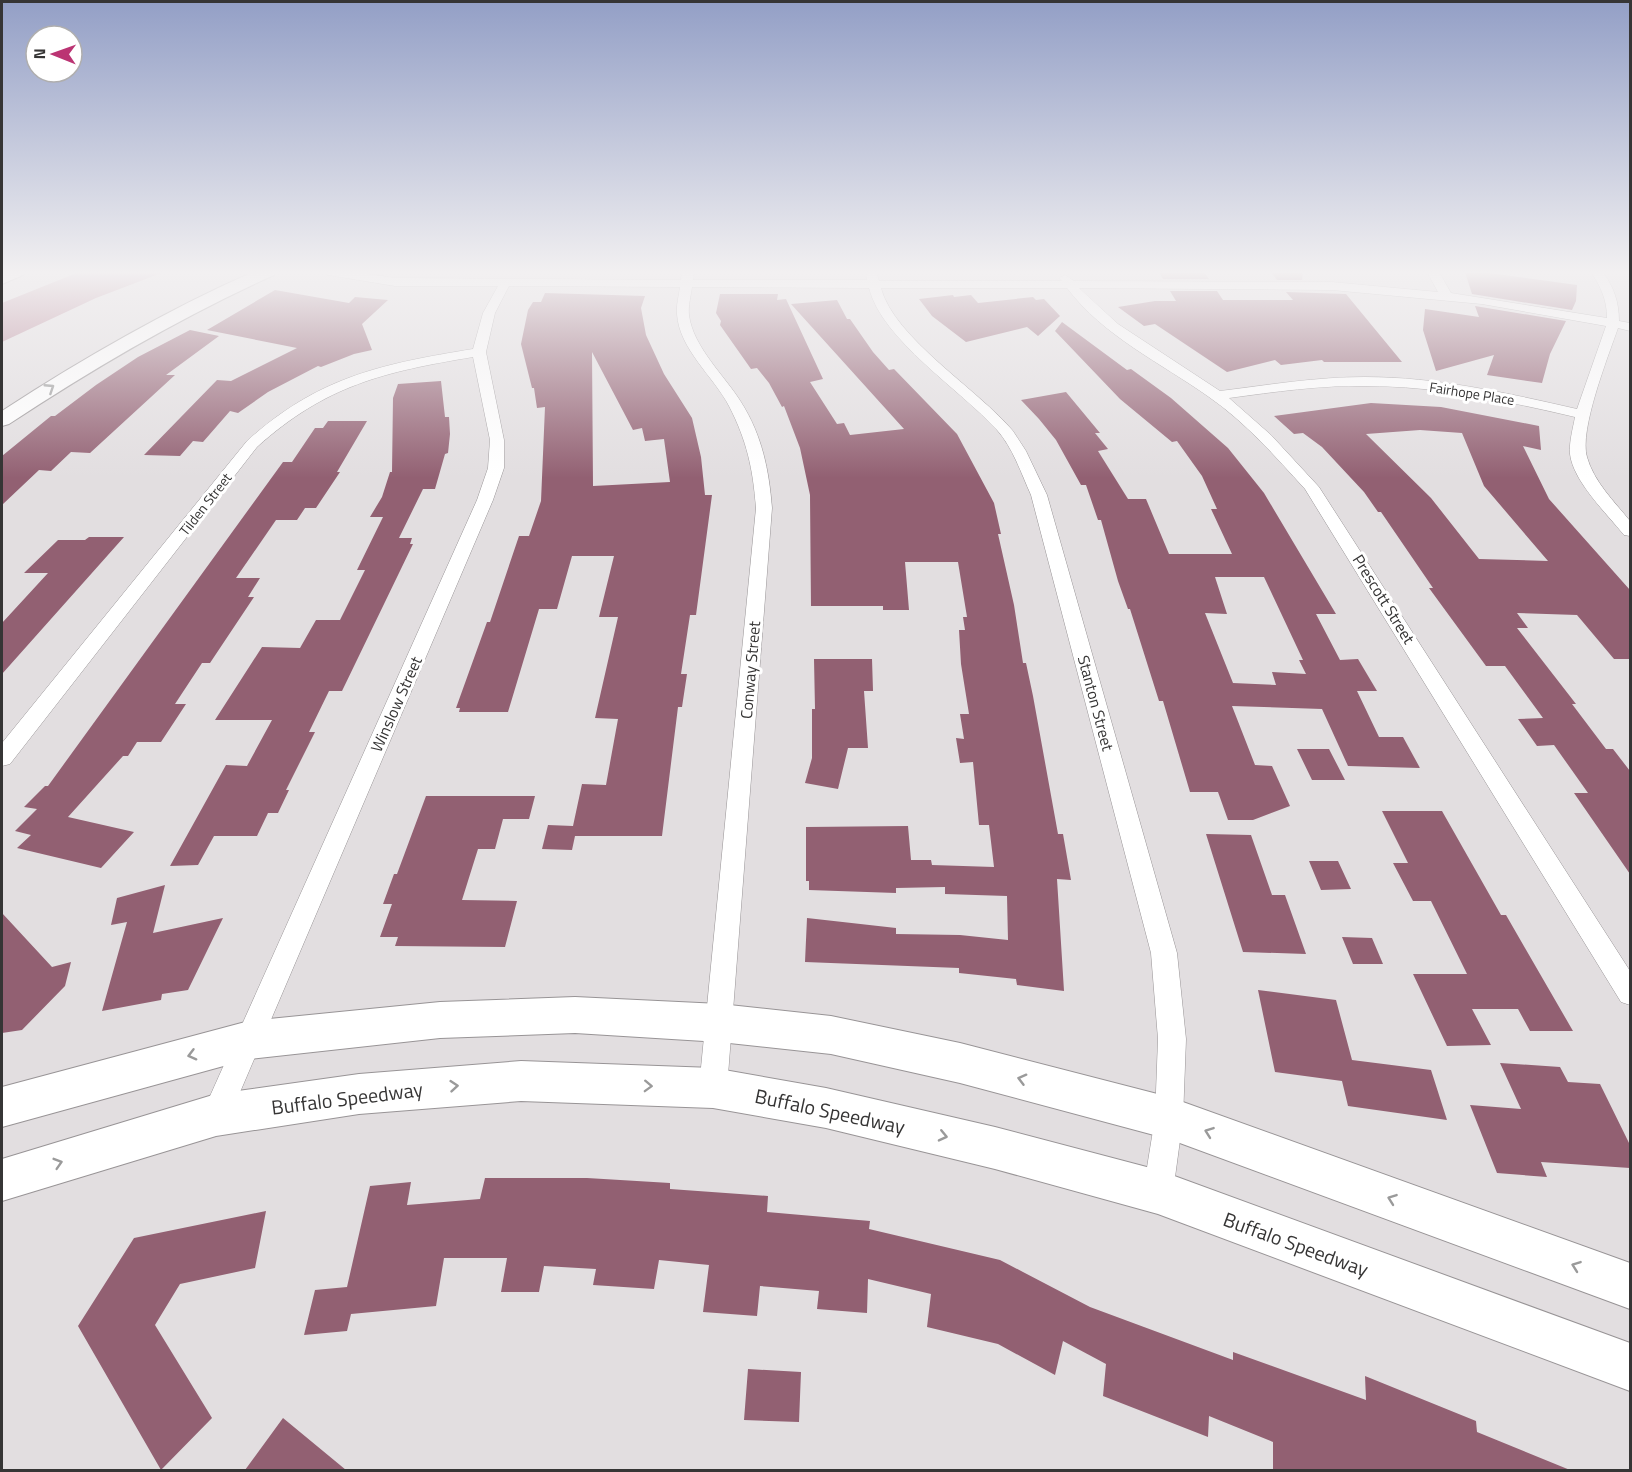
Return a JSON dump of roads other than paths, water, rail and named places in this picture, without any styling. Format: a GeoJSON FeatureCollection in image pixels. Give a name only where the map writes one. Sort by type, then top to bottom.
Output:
{"type":"FeatureCollection","features":[{"type":"Feature","properties":{"kind":"main road"},"geometry":{"type":"LineString","coordinates":[[2,400],[102,341]]}},
{"type":"Feature","properties":{"kind":"main road"},"geometry":{"type":"LineString","coordinates":[[2,420],[108,352],[130,341]]}},
{"type":"Feature","properties":{"kind":"main road"},"geometry":{"type":"LineString","coordinates":[[2,1107],[249,1040],[440,1020],[575,1015],[720,1023],[831,1035],[960,1064],[1169,1118],[1630,1286]]}},
{"type":"Feature","properties":{"kind":"main road","name":"Buffalo Speedway"},"geometry":{"type":"LineString","coordinates":[[4,1181],[216,1115],[359,1094],[521,1081],[712,1088],[826,1108],[995,1148],[1158,1192],[1630,1367]]}},
{"type":"Feature","properties":{"kind":"street","name":"Winslow Street"},"geometry":{"type":"LineString","coordinates":[[216,1115],[476,521],[496,468],[497,440],[479,352],[482,341]]}},
{"type":"Feature","properties":{"kind":"street","name":"Conway Street"},"geometry":{"type":"LineString","coordinates":[[692,341],[735,403],[752,438],[761,470],[764,508],[720,1023],[712,1088]]}},
{"type":"Feature","properties":{"kind":"street","name":"Stanton Street"},"geometry":{"type":"LineString","coordinates":[[911,341],[1003,428],[1023,461],[1039,495],[1164,953],[1172,1040],[1169,1118],[1158,1192]]}},
{"type":"Feature","properties":{"kind":"street","name":"Prescott Street"},"geometry":{"type":"LineString","coordinates":[[1136,341],[1217,396],[1279,450],[1311,487],[1630,993]]}},
{"type":"Feature","properties":{"kind":"street"},"geometry":{"type":"LineString","coordinates":[[1607,341],[1582,414],[1578,454],[1585,473],[1598,493],[1630,531]]}},
{"type":"Feature","properties":{"kind":"street","name":"Tilden Street"},"geometry":{"type":"LineString","coordinates":[[2,758],[252,444],[269,426],[292,409],[354,379],[411,363],[479,352]]}},
{"type":"Feature","properties":{"kind":"street","name":"Fairhope Place"},"geometry":{"type":"LineString","coordinates":[[1217,396],[1305,383],[1388,382],[1489,394],[1582,414]]}}]}
